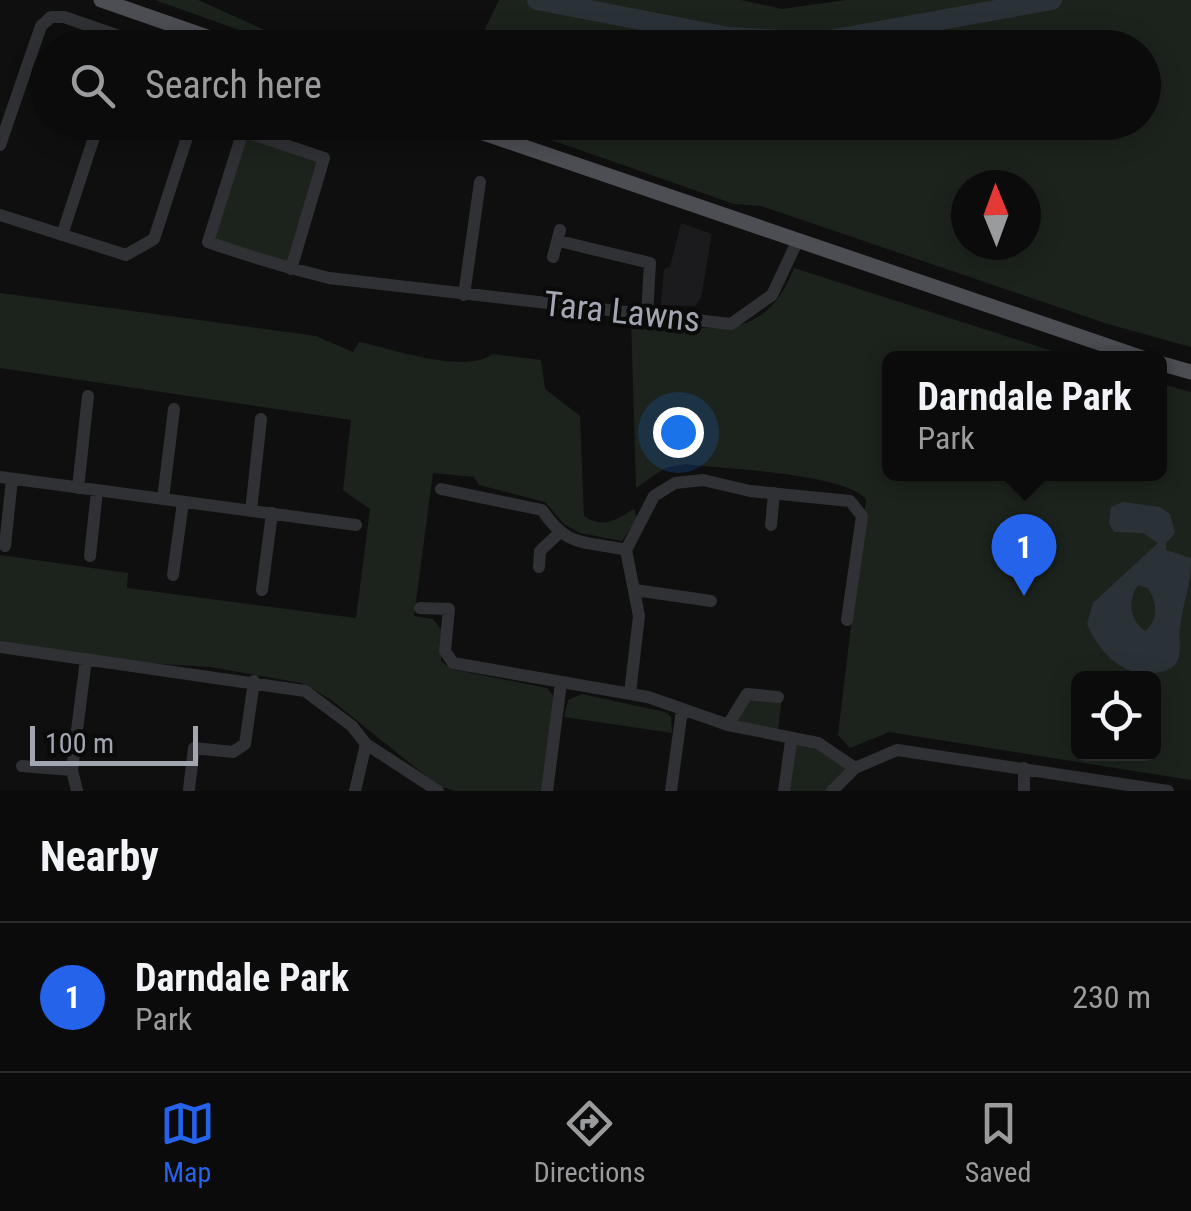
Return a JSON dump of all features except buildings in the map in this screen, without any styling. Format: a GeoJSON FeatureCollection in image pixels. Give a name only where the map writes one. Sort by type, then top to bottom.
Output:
{"type":"FeatureCollection","features":[{"type":"Feature","properties":{"kind":"main road"},"geometry":{"type":"LineString","coordinates":[[102,0],[188,30]]}},
{"type":"Feature","properties":{"kind":"main road"},"geometry":{"type":"LineString","coordinates":[[503,140],[1122,351]]}},
{"type":"Feature","properties":{"kind":"street"},"geometry":{"type":"LineString","coordinates":[[40,30],[51,17],[64,17],[102,30]]}},
{"type":"Feature","properties":{"kind":"street"},"geometry":{"type":"LineString","coordinates":[[0,145],[30,58]]}},
{"type":"Feature","properties":{"kind":"street"},"geometry":{"type":"LineString","coordinates":[[62,235],[93,140]]}},
{"type":"Feature","properties":{"kind":"street"},"geometry":{"type":"LineString","coordinates":[[0,215],[126,256],[154,239],[186,140]]}},
{"type":"Feature","properties":{"kind":"street","name":"Tara Lawns"},"geometry":{"type":"LineString","coordinates":[[240,140],[208,242],[328,278],[731,324],[744,318],[779,286],[796,242]]}},
{"type":"Feature","properties":{"kind":"street"},"geometry":{"type":"LineString","coordinates":[[270,140],[324,158],[291,268]]}},
{"type":"Feature","properties":{"kind":"street"},"geometry":{"type":"LineString","coordinates":[[464,295],[480,182]]}},
{"type":"Feature","properties":{"kind":"street"},"geometry":{"type":"LineString","coordinates":[[553,257],[559,236],[650,263],[647,315]]}},
{"type":"Feature","properties":{"kind":"street"},"geometry":{"type":"LineString","coordinates":[[78,488],[88,396]]}},
{"type":"Feature","properties":{"kind":"street"},"geometry":{"type":"LineString","coordinates":[[163,499],[174,409]]}},
{"type":"Feature","properties":{"kind":"street"},"geometry":{"type":"LineString","coordinates":[[250,510],[261,419]]}},
{"type":"Feature","properties":{"kind":"street"},"geometry":{"type":"LineString","coordinates":[[5,546],[6,478],[356,525]]}},
{"type":"Feature","properties":{"kind":"street"},"geometry":{"type":"LineString","coordinates":[[630,693],[639,616],[626,550],[654,496],[675,482],[703,480],[850,502],[862,516],[847,620]]}},
{"type":"Feature","properties":{"kind":"street"},"geometry":{"type":"LineString","coordinates":[[441,489],[542,510],[558,534],[576,542],[626,550]]}},
{"type":"Feature","properties":{"kind":"street"},"geometry":{"type":"LineString","coordinates":[[90,556],[97,490]]}},
{"type":"Feature","properties":{"kind":"street"},"geometry":{"type":"LineString","coordinates":[[771,525],[774,493]]}},
{"type":"Feature","properties":{"kind":"street"},"geometry":{"type":"LineString","coordinates":[[173,574],[183,502]]}},
{"type":"Feature","properties":{"kind":"street"},"geometry":{"type":"LineString","coordinates":[[262,590],[272,514]]}},
{"type":"Feature","properties":{"kind":"street"},"geometry":{"type":"LineString","coordinates":[[539,567],[540,551],[558,534]]}},
{"type":"Feature","properties":{"kind":"street"},"geometry":{"type":"LineString","coordinates":[[635,590],[711,600]]}},
{"type":"Feature","properties":{"kind":"street"},"geometry":{"type":"LineString","coordinates":[[420,608],[449,609],[445,650],[453,662],[630,693],[728,725],[791,741],[818,743],[854,768]]}},
{"type":"Feature","properties":{"kind":"street"},"geometry":{"type":"LineString","coordinates":[[0,647],[305,691],[352,726],[366,744],[438,791]]}},
{"type":"Feature","properties":{"kind":"street"},"geometry":{"type":"LineString","coordinates":[[78,791],[72,770],[86,659]]}},
{"type":"Feature","properties":{"kind":"street"},"geometry":{"type":"LineString","coordinates":[[189,789],[194,748],[233,752],[245,744],[254,681]]}},
{"type":"Feature","properties":{"kind":"street"},"geometry":{"type":"LineString","coordinates":[[547,791],[561,683]]}},
{"type":"Feature","properties":{"kind":"street"},"geometry":{"type":"LineString","coordinates":[[728,725],[746,694],[778,697]]}},
{"type":"Feature","properties":{"kind":"street"},"geometry":{"type":"LineString","coordinates":[[671,791],[682,710]]}},
{"type":"Feature","properties":{"kind":"street"},"geometry":{"type":"LineString","coordinates":[[784,791],[791,741]]}},
{"type":"Feature","properties":{"kind":"street"},"geometry":{"type":"LineString","coordinates":[[355,791],[366,744]]}},
{"type":"Feature","properties":{"kind":"street"},"geometry":{"type":"LineString","coordinates":[[832,791],[854,768],[897,750],[1168,791]]}},
{"type":"Feature","properties":{"kind":"street"},"geometry":{"type":"LineString","coordinates":[[22,766],[72,770]]}},
{"type":"Feature","properties":{"kind":"street"},"geometry":{"type":"LineString","coordinates":[[1024,768],[1024,791]]}},
{"type":"Feature","properties":{"kind":"shaded area"},"geometry":{"type":"Polygon","coordinates":[[[155,0],[198,0],[265,30],[239,30],[155,0]]]}},
{"type":"Feature","properties":{"kind":"shaded area"},"geometry":{"type":"Polygon","coordinates":[[[499,0],[741,0],[782,9],[846,0],[1191,0],[1191,347],[1108,324],[761,206],[734,204],[551,140],[1161,140],[1161,30],[484,30],[499,0]]]}},
{"type":"Feature","properties":{"kind":"shaded area"},"geometry":{"type":"Polygon","coordinates":[[[241,140],[261,140],[322,161],[291,269],[210,238],[241,140]]]}},
{"type":"Feature","properties":{"kind":"shaded area"},"geometry":{"type":"Polygon","coordinates":[[[681,223],[712,234],[701,298],[695,306],[661,305],[664,269],[670,267],[681,223]]]}},
{"type":"Feature","properties":{"kind":"shaded area"},"geometry":{"type":"Polygon","coordinates":[[[794,268],[1052,351],[882,351],[882,481],[1167,481],[1167,385],[1191,392],[1191,780],[1071,761],[1161,761],[1161,671],[1071,671],[1071,761],[889,732],[850,748],[838,735],[866,499],[853,490],[808,478],[685,464],[665,468],[636,488],[631,319],[705,328],[747,322],[765,312],[781,294],[794,268]]]}},
{"type":"Feature","properties":{"kind":"shaded area"},"geometry":{"type":"Polygon","coordinates":[[[0,293],[316,336],[353,352],[359,342],[447,361],[480,360],[493,354],[541,360],[545,389],[580,416],[584,516],[603,522],[634,509],[637,518],[622,541],[580,533],[564,524],[545,502],[479,485],[474,477],[433,473],[414,616],[433,619],[441,629],[441,661],[451,669],[547,688],[554,697],[542,791],[455,791],[437,785],[330,699],[301,683],[210,667],[86,659],[0,645],[0,555],[128,573],[127,588],[356,618],[370,509],[343,490],[351,420],[0,368],[0,293]]]}},
{"type":"Feature","properties":{"kind":"shaded area"},"geometry":{"type":"Polygon","coordinates":[[[1123,502],[1160,507],[1170,514],[1175,533],[1166,543],[1166,550],[1191,558],[1179,655],[1165,671],[1133,671],[1115,662],[1087,624],[1093,603],[1158,543],[1143,533],[1114,532],[1109,524],[1111,507],[1123,502]],[[1138,585],[1131,604],[1136,622],[1145,631],[1153,622],[1153,599],[1148,588],[1138,585]]]}},
{"type":"Feature","properties":{"kind":"shaded area"},"geometry":{"type":"Polygon","coordinates":[[[582,694],[665,712],[671,717],[672,733],[564,717],[568,700],[582,694]]]}},
{"type":"Feature","properties":{"kind":"shaded area"},"geometry":{"type":"Polygon","coordinates":[[[747,694],[782,698],[777,737],[728,725],[747,694]]]}},
{"type":"Feature","properties":{"kind":"shaded area"},"geometry":{"type":"Polygon","coordinates":[[[791,741],[818,743],[854,768],[828,791],[784,791],[791,741]]]}},
{"type":"Feature","properties":{"kind":"waterway"},"geometry":{"type":"LineString","coordinates":[[537,0],[693,30]]}},
{"type":"Feature","properties":{"kind":"waterway"},"geometry":{"type":"LineString","coordinates":[[885,30],[1052,0]]}},
{"type":"Feature","properties":{"kind":"place","name":"Darndale Park"},"geometry":{"type":"Point","coordinates":[1024,596]}}]}
